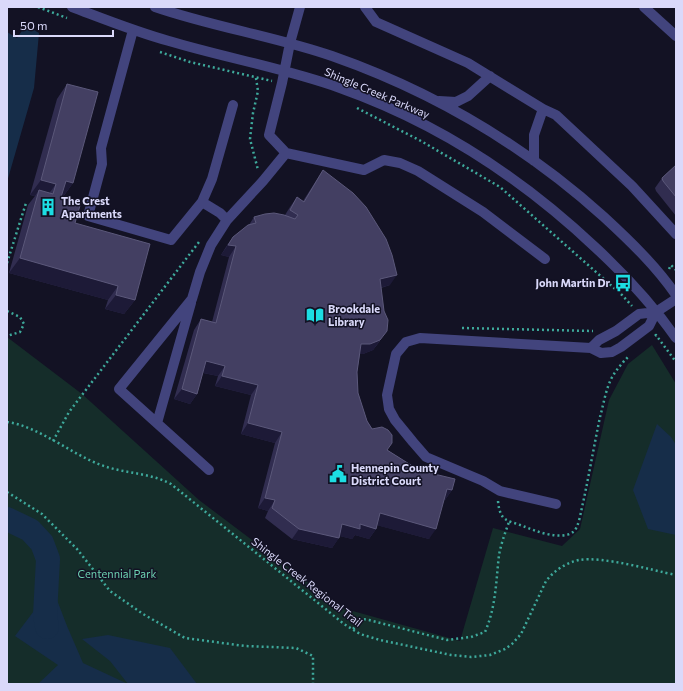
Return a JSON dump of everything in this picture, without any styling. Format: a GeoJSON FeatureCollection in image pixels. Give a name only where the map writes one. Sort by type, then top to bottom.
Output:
{"type":"FeatureCollection","features":[{"type":"Feature","properties":{"kind":"street","name":"Shingle Creek Parkway"},"geometry":{"type":"LineString","coordinates":[[72,7],[133,30],[169,41],[284,71],[340,88],[395,110],[423,124],[473,152],[524,186],[571,224],[614,264],[645,298],[676,338]]}},
{"type":"Feature","properties":{"kind":"street","name":"Shingle Creek Parkway"},"geometry":{"type":"LineString","coordinates":[[156,7],[184,16],[290,43],[358,66],[436,101],[482,127],[534,161],[578,194],[625,236],[664,278],[676,295]]}},
{"type":"Feature","properties":{"kind":"street"},"geometry":{"type":"LineString","coordinates":[[300,7],[290,43],[269,135],[286,153],[364,170],[384,160],[400,163],[418,171],[483,212],[546,259]]}},
{"type":"Feature","properties":{"kind":"street"},"geometry":{"type":"LineString","coordinates":[[365,7],[376,22],[468,63],[543,109],[556,115],[632,186],[676,234]]}},
{"type":"Feature","properties":{"kind":"street"},"geometry":{"type":"LineString","coordinates":[[644,7],[676,36]]}},
{"type":"Feature","properties":{"kind":"street"},"geometry":{"type":"LineString","coordinates":[[133,30],[101,148],[102,164],[88,216],[171,240],[202,202],[212,179],[233,105]]}},
{"type":"Feature","properties":{"kind":"street"},"geometry":{"type":"LineString","coordinates":[[436,101],[456,102],[468,96],[490,76]]}},
{"type":"Feature","properties":{"kind":"street"},"geometry":{"type":"LineString","coordinates":[[534,161],[534,135],[543,109]]}},
{"type":"Feature","properties":{"kind":"street"},"geometry":{"type":"LineString","coordinates":[[157,422],[200,272],[211,245],[227,220],[263,181],[286,153]]}},
{"type":"Feature","properties":{"kind":"street"},"geometry":{"type":"LineString","coordinates":[[202,202],[220,213],[227,220]]}},
{"type":"Feature","properties":{"kind":"street"},"geometry":{"type":"LineString","coordinates":[[192,299],[120,389],[209,470]]}},
{"type":"Feature","properties":{"kind":"street"},"geometry":{"type":"LineString","coordinates":[[591,348],[599,340],[612,334],[639,314],[656,312],[676,299]]}},
{"type":"Feature","properties":{"kind":"street"},"geometry":{"type":"LineString","coordinates":[[556,504],[500,491],[483,481],[426,457],[395,420],[389,409],[387,395],[396,354],[406,342],[420,338],[435,338],[591,348],[601,354],[612,352],[621,347],[649,326],[656,312]]}},
{"type":"Feature","properties":{"kind":"path"},"geometry":{"type":"LineString","coordinates":[[38,7],[73,20]]}},
{"type":"Feature","properties":{"kind":"path"},"geometry":{"type":"LineString","coordinates":[[160,52],[190,62],[282,83]]}},
{"type":"Feature","properties":{"kind":"path"},"geometry":{"type":"LineString","coordinates":[[255,174],[258,170],[250,140],[253,113],[258,91],[256,78]]}},
{"type":"Feature","properties":{"kind":"path"},"geometry":{"type":"LineString","coordinates":[[355,107],[421,141],[500,187],[622,295],[633,308],[629,311]]}},
{"type":"Feature","properties":{"kind":"path"},"geometry":{"type":"LineString","coordinates":[[7,263],[26,204]]}},
{"type":"Feature","properties":{"kind":"path"},"geometry":{"type":"LineString","coordinates":[[53,441],[69,412],[201,239]]}},
{"type":"Feature","properties":{"kind":"path"},"geometry":{"type":"LineString","coordinates":[[7,311],[20,317],[24,324],[20,332],[7,336]]}},
{"type":"Feature","properties":{"kind":"path"},"geometry":{"type":"LineString","coordinates":[[455,328],[578,332],[595,331]]}},
{"type":"Feature","properties":{"kind":"path"},"geometry":{"type":"LineString","coordinates":[[651,339],[656,335],[676,362]]}},
{"type":"Feature","properties":{"kind":"path"},"geometry":{"type":"LineString","coordinates":[[500,491],[498,502],[500,513],[509,522],[552,535],[568,534],[573,532],[576,528],[581,512],[608,388],[614,373],[631,355]]}},
{"type":"Feature","properties":{"kind":"path","name":"Shingle Creek Regional Trail"},"geometry":{"type":"LineString","coordinates":[[7,422],[24,426],[100,465],[155,477],[172,484],[291,582],[352,629],[369,637],[380,640],[471,657],[490,655],[505,649],[517,639],[525,628],[546,581],[550,575],[561,567],[578,560],[595,560],[676,575]]}},
{"type":"Feature","properties":{"kind":"path"},"geometry":{"type":"LineString","coordinates":[[7,492],[42,514],[77,549],[110,591],[143,614],[185,638],[245,646],[296,648],[313,656],[313,684]]}},
{"type":"Feature","properties":{"kind":"path"},"geometry":{"type":"LineString","coordinates":[[352,629],[363,619],[447,640],[472,637],[485,632],[491,618],[500,554],[509,522]]}},
{"type":"Feature","properties":{"kind":"green space","name":"Centennial Park"},"geometry":{"type":"Polygon","coordinates":[[[7,337],[82,394],[199,500],[342,608],[460,641],[493,528],[562,546],[580,529],[609,400],[628,364],[652,345],[676,384],[676,684],[7,684],[7,337]]]}},
{"type":"Feature","properties":{"kind":"water"},"geometry":{"type":"Polygon","coordinates":[[[26,25],[39,33],[34,88],[7,182],[7,32],[17,38],[26,25]]]}},
{"type":"Feature","properties":{"kind":"water"},"geometry":{"type":"Polygon","coordinates":[[[657,424],[671,437],[676,445],[676,535],[648,529],[633,490],[657,424]]]}},
{"type":"Feature","properties":{"kind":"water"},"geometry":{"type":"Polygon","coordinates":[[[52,587],[83,663],[128,684],[38,684],[58,665],[15,636],[52,587]]]}},
{"type":"Feature","properties":{"kind":"water"},"geometry":{"type":"Polygon","coordinates":[[[108,635],[170,648],[197,684],[128,684],[110,661],[82,639],[108,635]]]}},
{"type":"Feature","properties":{"kind":"building","name":"The Crest Apartments"},"geometry":{"type":"Polygon","coordinates":[[[67,84],[98,92],[73,183],[66,181],[61,197],[81,202],[75,223],[150,244],[135,300],[116,295],[118,286],[20,258],[39,190],[53,194],[56,184],[41,180],[67,84]]]}},
{"type":"Feature","properties":{"kind":"building"},"geometry":{"type":"Polygon","coordinates":[[[676,165],[676,197],[662,178],[676,165]]]}},
{"type":"Feature","properties":{"kind":"building"},"geometry":{"type":"Polygon","coordinates":[[[323,170],[353,193],[366,207],[386,239],[392,255],[397,275],[380,279],[384,311],[388,320],[387,331],[380,340],[370,344],[361,344],[357,372],[358,393],[367,421],[372,429],[382,427],[388,430],[392,435],[392,443],[387,450],[414,467],[430,473],[455,479],[452,490],[447,489],[436,529],[380,513],[376,529],[360,524],[360,529],[342,524],[339,538],[299,529],[272,508],[275,500],[265,498],[282,432],[248,423],[258,385],[222,376],[225,366],[206,361],[197,394],[182,389],[201,319],[216,323],[236,246],[228,245],[233,237],[248,225],[256,223],[254,217],[274,213],[295,219],[298,215],[290,210],[297,197],[304,202],[323,170]]]}},
{"type":"Feature","properties":{"kind":"waterway"},"geometry":{"type":"LineString","coordinates":[[7,519],[30,530],[42,543],[48,559],[45,615],[47,627]]}},
{"type":"Feature","properties":{"kind":"place","name":"The Crest Apartments"},"geometry":{"type":"Point","coordinates":[48,207]}},
{"type":"Feature","properties":{"kind":"place","name":"John Martin Dr"},"geometry":{"type":"Point","coordinates":[623,283]}},
{"type":"Feature","properties":{"kind":"place","name":"Brookdale Library"},"geometry":{"type":"Point","coordinates":[315,315]}},
{"type":"Feature","properties":{"kind":"place","name":"Hennepin County District Court"},"geometry":{"type":"Point","coordinates":[338,474]}}]}
